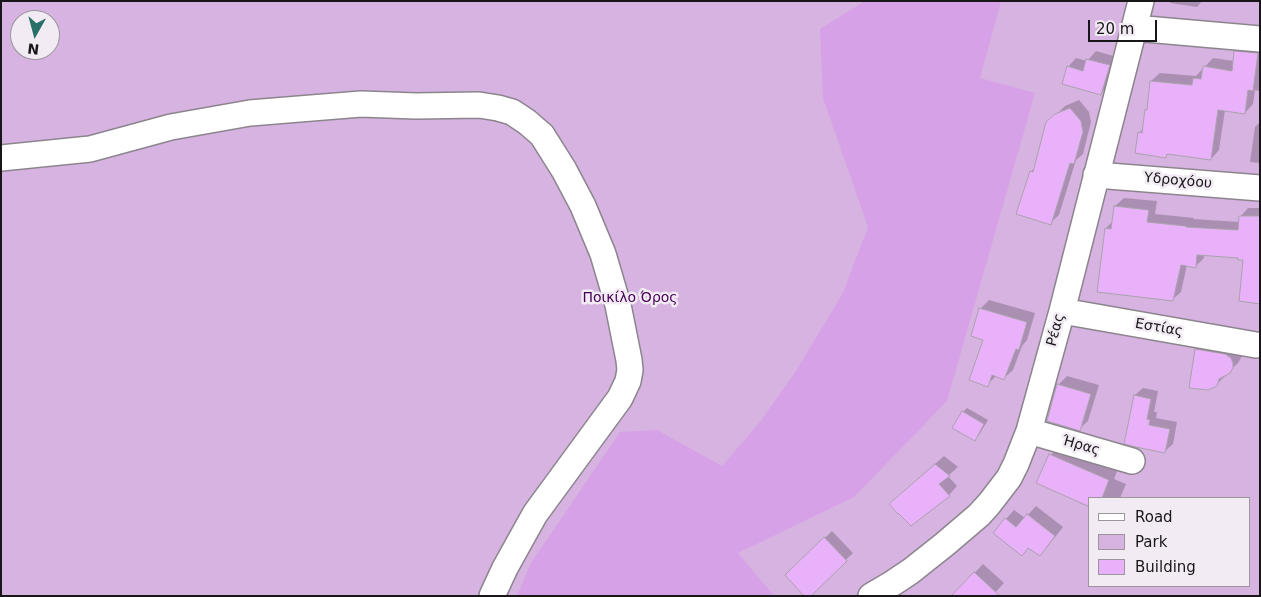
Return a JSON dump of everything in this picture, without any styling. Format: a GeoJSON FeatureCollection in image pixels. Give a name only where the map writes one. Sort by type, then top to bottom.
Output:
{"type":"FeatureCollection","features":[{"type":"Feature","properties":{"kind":"street","name":"Ρέας"},"geometry":{"type":"LineString","coordinates":[[871,596],[911,571],[945,544],[989,504],[1008,478],[1022,450],[1029,432],[1062,311],[1141,1]]}},
{"type":"Feature","properties":{"kind":"street"},"geometry":{"type":"LineString","coordinates":[[1134,28],[1260,39]]}},
{"type":"Feature","properties":{"kind":"street"},"geometry":{"type":"LineString","coordinates":[[1,158],[90,149],[171,127],[250,113],[361,104],[416,106],[479,105],[498,108],[512,112],[542,135],[568,177],[583,206],[603,254],[618,305],[630,370],[628,381],[620,398],[535,514],[492,596]]}},
{"type":"Feature","properties":{"kind":"street","name":"Υδροχόου"},"geometry":{"type":"LineString","coordinates":[[1096,175],[1260,188]]}},
{"type":"Feature","properties":{"kind":"street","name":"Εστίας"},"geometry":{"type":"LineString","coordinates":[[1062,311],[1256,345]]}},
{"type":"Feature","properties":{"kind":"street","name":"Ήρας"},"geometry":{"type":"LineString","coordinates":[[1029,432],[1132,461]]}},
{"type":"Feature","properties":{"kind":"green space","name":"Ποικίλο Όρος"},"geometry":{"type":"Polygon","coordinates":[[[1,1],[1260,1],[1260,596],[1,596],[1,1]]]}},
{"type":"Feature","properties":{"kind":"shaded area"},"geometry":{"type":"Polygon","coordinates":[[[865,1],[1001,1],[980,78],[1035,93],[947,401],[854,497],[738,553],[774,596],[517,596],[531,563],[620,432],[657,430],[722,466],[760,422],[796,371],[843,293],[868,227],[823,98],[820,29],[865,1]]]}},
{"type":"Feature","properties":{"kind":"building"},"geometry":{"type":"Polygon","coordinates":[[[1234,51],[1258,53],[1253,91],[1248,90],[1245,114],[1218,110],[1211,160],[1167,154],[1166,158],[1135,153],[1138,132],[1142,133],[1145,109],[1147,110],[1150,81],[1192,85],[1193,78],[1201,79],[1203,66],[1232,71],[1234,51]]]}},
{"type":"Feature","properties":{"kind":"building"},"geometry":{"type":"Polygon","coordinates":[[[1086,59],[1110,65],[1101,95],[1062,84],[1067,66],[1083,71],[1086,59]]]}},
{"type":"Feature","properties":{"kind":"building"},"geometry":{"type":"Polygon","coordinates":[[[1070,108],[1081,121],[1083,132],[1074,164],[1070,163],[1051,225],[1016,214],[1030,171],[1033,172],[1046,122],[1055,114],[1070,108]]]}},
{"type":"Feature","properties":{"kind":"building"},"geometry":{"type":"Polygon","coordinates":[[[1114,206],[1149,210],[1147,222],[1186,227],[1238,230],[1239,216],[1260,216],[1260,304],[1239,301],[1243,260],[1238,260],[1238,258],[1197,255],[1196,268],[1181,265],[1173,301],[1097,292],[1105,228],[1111,229],[1114,206]]]}},
{"type":"Feature","properties":{"kind":"building"},"geometry":{"type":"Polygon","coordinates":[[[979,308],[1027,322],[1019,350],[1016,349],[1004,380],[992,375],[988,387],[969,380],[983,340],[971,336],[979,308]]]}},
{"type":"Feature","properties":{"kind":"building"},"geometry":{"type":"Polygon","coordinates":[[[1195,349],[1225,354],[1231,358],[1233,368],[1230,373],[1219,379],[1217,386],[1208,390],[1189,388],[1195,349]]]}},
{"type":"Feature","properties":{"kind":"building"},"geometry":{"type":"Polygon","coordinates":[[[1057,384],[1091,394],[1080,431],[1047,421],[1057,384]]]}},
{"type":"Feature","properties":{"kind":"building"},"geometry":{"type":"Polygon","coordinates":[[[1134,395],[1151,399],[1147,419],[1150,420],[1149,425],[1170,429],[1165,453],[1124,444],[1134,395]]]}},
{"type":"Feature","properties":{"kind":"building"},"geometry":{"type":"Polygon","coordinates":[[[962,411],[984,424],[975,441],[952,428],[962,411]]]}},
{"type":"Feature","properties":{"kind":"building"},"geometry":{"type":"Polygon","coordinates":[[[1049,454],[1109,480],[1102,497],[1088,497],[1088,506],[1036,483],[1049,454]]]}},
{"type":"Feature","properties":{"kind":"building"},"geometry":{"type":"Polygon","coordinates":[[[935,464],[950,476],[939,484],[950,496],[911,526],[889,504],[935,464]]]}},
{"type":"Feature","properties":{"kind":"building"},"geometry":{"type":"Polygon","coordinates":[[[1027,514],[1055,536],[1040,556],[1028,548],[1022,556],[993,533],[1005,518],[1016,527],[1027,514]]]}},
{"type":"Feature","properties":{"kind":"building"},"geometry":{"type":"Polygon","coordinates":[[[824,537],[847,561],[811,596],[804,596],[785,575],[824,537]]]}},
{"type":"Feature","properties":{"kind":"building"},"geometry":{"type":"Polygon","coordinates":[[[974,572],[1000,596],[951,596],[974,572]]]}}]}
